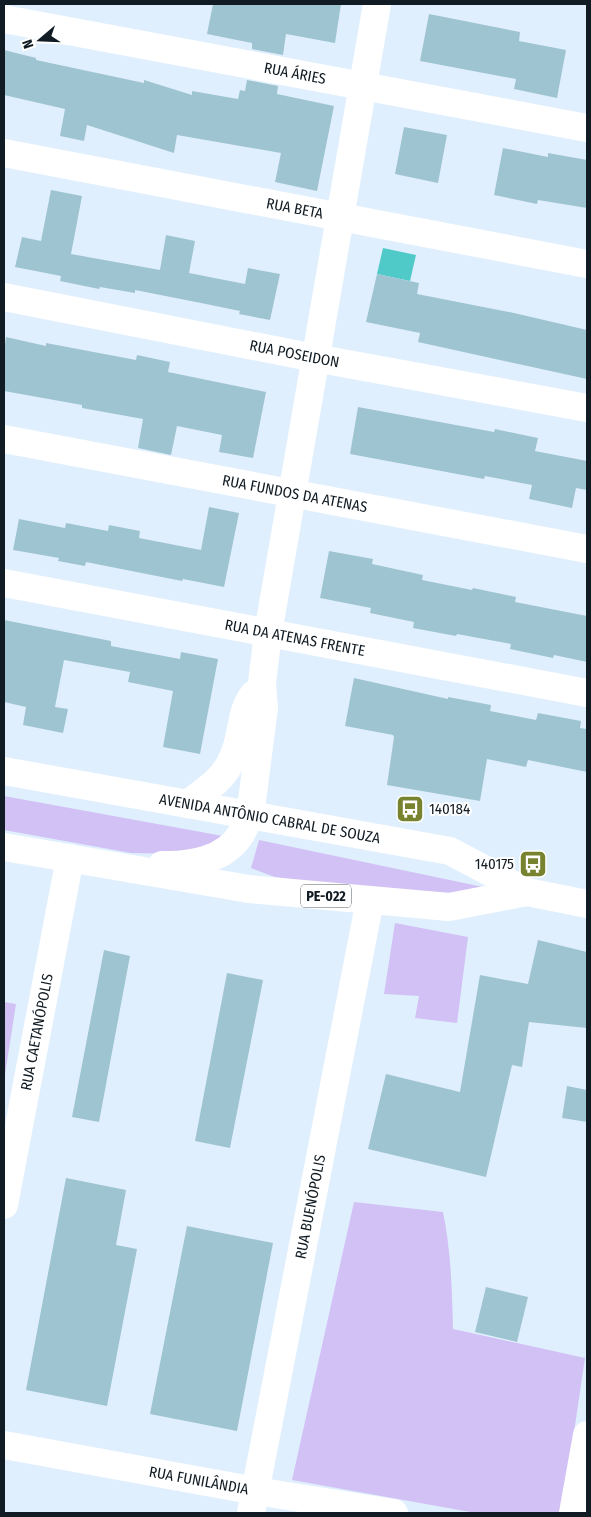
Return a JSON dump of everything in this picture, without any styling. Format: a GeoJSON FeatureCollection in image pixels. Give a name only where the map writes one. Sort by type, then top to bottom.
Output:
{"type":"FeatureCollection","features":[{"type":"Feature","properties":{"kind":"street"},"geometry":{"type":"LineString","coordinates":[[125,868],[186,864],[216,856],[240,835],[250,816],[264,708],[262,682],[268,633],[377,4]]}},
{"type":"Feature","properties":{"kind":"street","name":"RUA ÁRIES"},"geometry":{"type":"LineString","coordinates":[[4,19],[587,128]]}},
{"type":"Feature","properties":{"kind":"street","name":"RUA BETA"},"geometry":{"type":"LineString","coordinates":[[4,153],[587,264]]}},
{"type":"Feature","properties":{"kind":"street","name":"RUA POSEIDON"},"geometry":{"type":"LineString","coordinates":[[4,297],[316,358],[587,408]]}},
{"type":"Feature","properties":{"kind":"street","name":"RUA FUNDOS DA ATENAS"},"geometry":{"type":"LineString","coordinates":[[4,439],[587,550]]}},
{"type":"Feature","properties":{"kind":"street","name":"RUA DA ATENAS FRENTE"},"geometry":{"type":"LineString","coordinates":[[4,583],[587,693]]}},
{"type":"Feature","properties":{"kind":"street"},"geometry":{"type":"LineString","coordinates":[[187,804],[215,784],[229,767],[239,742],[247,703],[262,682]]}},
{"type":"Feature","properties":{"kind":"street","name":"AVENIDA ANTÔNIO CABRAL DE SOUZA"},"geometry":{"type":"LineString","coordinates":[[4,771],[450,851],[526,892],[587,904]]}},
{"type":"Feature","properties":{"kind":"street","name":"AVENIDA ANTÔNIO CABRAL DE SOUZA"},"geometry":{"type":"LineString","coordinates":[[4,847],[249,889],[449,907],[526,892]]}},
{"type":"Feature","properties":{"kind":"street","name":"RUA CAETANÓPOLIS"},"geometry":{"type":"LineString","coordinates":[[4,1205],[70,858]]}},
{"type":"Feature","properties":{"kind":"street","name":"RUA BUENÓPOLIS"},"geometry":{"type":"LineString","coordinates":[[254,1502],[370,900]]}},
{"type":"Feature","properties":{"kind":"street"},"geometry":{"type":"LineString","coordinates":[[573,1513],[587,1435]]}},
{"type":"Feature","properties":{"kind":"street","name":"RUA FUNILÂNDIA"},"geometry":{"type":"LineString","coordinates":[[4,1445],[254,1502],[394,1513]]}},
{"type":"Feature","properties":{"kind":"shaded area"},"geometry":{"type":"Polygon","coordinates":[[[383,248],[416,255],[410,281],[377,274],[383,248]]]}},
{"type":"Feature","properties":{"kind":"shaded area"},"geometry":{"type":"Polygon","coordinates":[[[4,796],[223,836],[207,849],[188,854],[131,853],[4,830],[4,796]]]}},
{"type":"Feature","properties":{"kind":"shaded area"},"geometry":{"type":"Polygon","coordinates":[[[259,840],[488,888],[462,894],[334,885],[275,877],[251,868],[259,840]]]}},
{"type":"Feature","properties":{"kind":"shaded area"},"geometry":{"type":"Polygon","coordinates":[[[395,923],[468,937],[457,1023],[415,1018],[419,996],[384,994],[395,923]]]}},
{"type":"Feature","properties":{"kind":"shaded area"},"geometry":{"type":"Polygon","coordinates":[[[4,1002],[16,1004],[4,1081],[4,1002]]]}},
{"type":"Feature","properties":{"kind":"shaded area"},"geometry":{"type":"Polygon","coordinates":[[[354,1202],[443,1212],[452,1285],[453,1329],[585,1358],[562,1513],[476,1513],[292,1480],[354,1202]]]}},
{"type":"Feature","properties":{"kind":"building"},"geometry":{"type":"Polygon","coordinates":[[[213,4],[341,4],[335,43],[286,34],[283,55],[252,49],[252,43],[207,34],[213,4]]]}},
{"type":"Feature","properties":{"kind":"building"},"geometry":{"type":"Polygon","coordinates":[[[429,14],[520,32],[519,41],[566,50],[557,98],[514,89],[516,79],[420,61],[429,14]]]}},
{"type":"Feature","properties":{"kind":"building"},"geometry":{"type":"Polygon","coordinates":[[[4,50],[36,58],[36,60],[144,83],[144,80],[192,95],[192,91],[238,99],[240,90],[245,91],[247,80],[278,86],[277,94],[334,106],[317,191],[275,182],[281,153],[177,135],[174,153],[87,125],[84,141],[60,136],[65,109],[4,95],[4,50]]]}},
{"type":"Feature","properties":{"kind":"building"},"geometry":{"type":"Polygon","coordinates":[[[404,127],[447,135],[438,183],[395,174],[404,127]]]}},
{"type":"Feature","properties":{"kind":"building"},"geometry":{"type":"Polygon","coordinates":[[[503,148],[548,157],[548,153],[587,160],[587,208],[538,200],[537,204],[494,195],[503,148]]]}},
{"type":"Feature","properties":{"kind":"building"},"geometry":{"type":"Polygon","coordinates":[[[51,190],[82,196],[71,254],[160,270],[166,235],[195,241],[189,273],[245,284],[248,268],[280,274],[270,320],[239,314],[240,311],[135,290],[135,293],[100,287],[99,289],[60,281],[61,276],[15,267],[22,237],[41,241],[51,190]]]}},
{"type":"Feature","properties":{"kind":"building"},"geometry":{"type":"Polygon","coordinates":[[[377,274],[419,283],[417,294],[514,313],[587,330],[587,379],[418,342],[420,333],[366,322],[377,274]]]}},
{"type":"Feature","properties":{"kind":"building"},"geometry":{"type":"Polygon","coordinates":[[[6,337],[46,346],[46,343],[136,360],[137,355],[170,362],[168,372],[266,392],[253,458],[219,452],[222,435],[177,426],[171,455],[138,448],[143,419],[82,408],[82,405],[4,391],[6,337]]]}},
{"type":"Feature","properties":{"kind":"building"},"geometry":{"type":"Polygon","coordinates":[[[358,407],[494,432],[495,429],[538,438],[535,451],[587,461],[587,490],[576,488],[572,508],[529,499],[532,485],[485,476],[484,479],[350,454],[358,407]]]}},
{"type":"Feature","properties":{"kind":"building"},"geometry":{"type":"Polygon","coordinates":[[[209,507],[239,513],[224,587],[183,579],[182,581],[86,562],[85,566],[58,561],[59,558],[13,550],[19,519],[65,528],[66,523],[108,531],[109,525],[140,531],[139,538],[201,550],[209,507]]]}},
{"type":"Feature","properties":{"kind":"building"},"geometry":{"type":"Polygon","coordinates":[[[329,551],[373,559],[372,564],[423,575],[422,580],[516,597],[515,602],[587,616],[587,662],[554,655],[553,658],[510,649],[511,644],[413,628],[414,622],[370,613],[371,608],[320,598],[329,551]]]}},
{"type":"Feature","properties":{"kind":"building"},"geometry":{"type":"Polygon","coordinates":[[[4,620],[111,641],[111,646],[180,659],[181,652],[218,659],[200,754],[163,747],[173,691],[128,682],[130,672],[64,660],[55,707],[68,709],[63,733],[23,725],[26,707],[4,702],[4,620]]]}},
{"type":"Feature","properties":{"kind":"building"},"geometry":{"type":"Polygon","coordinates":[[[354,678],[448,699],[448,697],[491,705],[490,711],[536,720],[538,713],[581,721],[580,728],[587,729],[587,772],[528,760],[526,767],[487,759],[480,801],[387,785],[393,735],[345,726],[354,678]]]}},
{"type":"Feature","properties":{"kind":"building"},"geometry":{"type":"Polygon","coordinates":[[[538,940],[587,952],[587,1028],[529,1022],[522,1067],[512,1065],[486,1177],[368,1149],[386,1074],[460,1092],[480,975],[528,984],[538,940]]]}},
{"type":"Feature","properties":{"kind":"building"},"geometry":{"type":"Polygon","coordinates":[[[104,950],[130,956],[99,1122],[72,1117],[104,950]]]}},
{"type":"Feature","properties":{"kind":"building"},"geometry":{"type":"Polygon","coordinates":[[[227,973],[263,980],[230,1148],[195,1141],[227,973]]]}},
{"type":"Feature","properties":{"kind":"building"},"geometry":{"type":"Polygon","coordinates":[[[567,1086],[587,1090],[587,1122],[562,1118],[567,1086]]]}},
{"type":"Feature","properties":{"kind":"building"},"geometry":{"type":"Polygon","coordinates":[[[66,1178],[126,1190],[116,1245],[137,1249],[107,1406],[26,1390],[66,1178]]]}},
{"type":"Feature","properties":{"kind":"building"},"geometry":{"type":"Polygon","coordinates":[[[187,1226],[273,1243],[237,1431],[150,1414],[187,1226]]]}},
{"type":"Feature","properties":{"kind":"building"},"geometry":{"type":"Polygon","coordinates":[[[486,1287],[528,1297],[517,1342],[475,1332],[486,1287]]]}},
{"type":"Feature","properties":{"kind":"place","name":"140184"},"geometry":{"type":"Point","coordinates":[410,809]}},
{"type":"Feature","properties":{"kind":"place","name":"140175"},"geometry":{"type":"Point","coordinates":[533,864]}}]}
